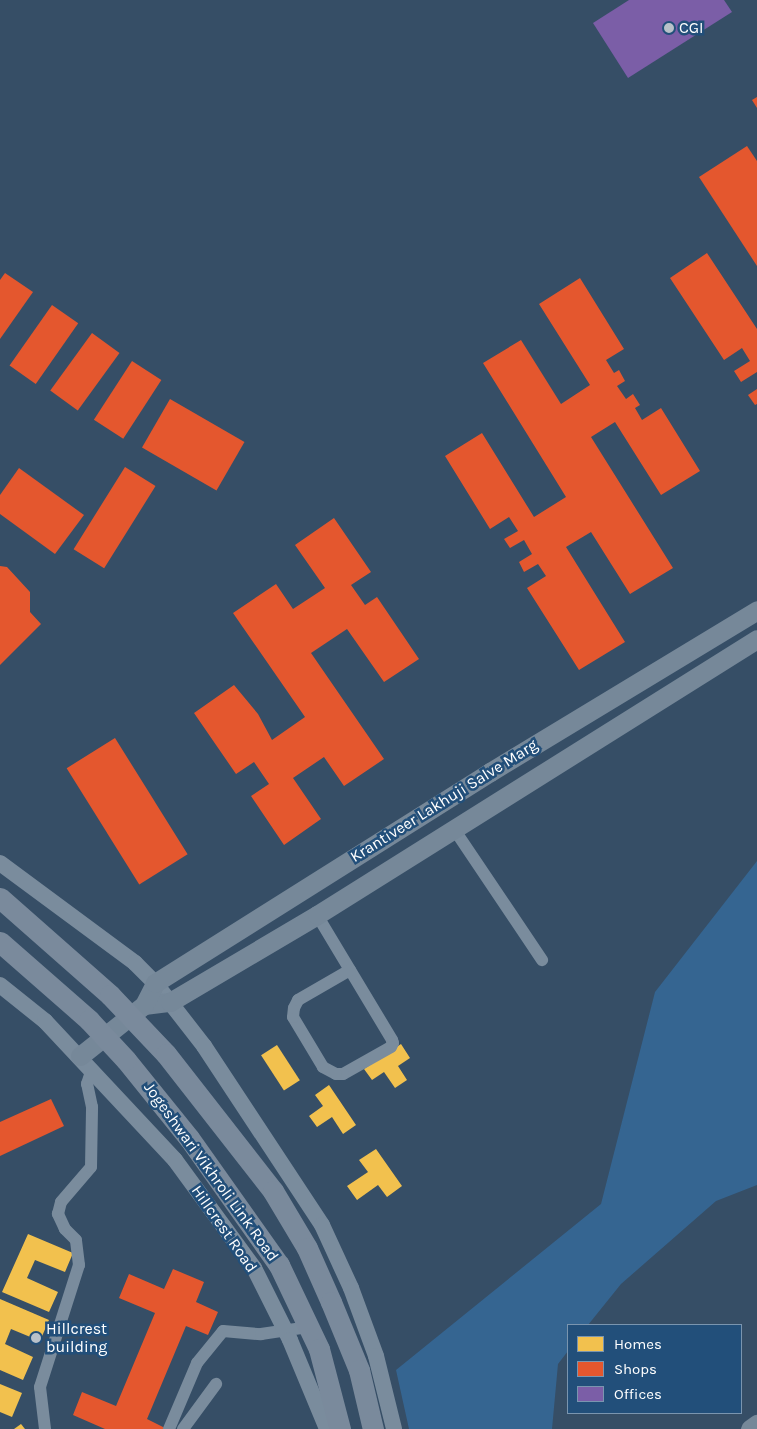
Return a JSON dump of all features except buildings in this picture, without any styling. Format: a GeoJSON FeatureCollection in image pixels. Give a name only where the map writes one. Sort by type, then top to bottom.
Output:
{"type":"FeatureCollection","features":[{"type":"Feature","properties":{"kind":"main road","name":"Krantiveer Lakhuji Salve Marg"},"geometry":{"type":"LineString","coordinates":[[155,983],[490,772],[757,610]]}},
{"type":"Feature","properties":{"kind":"main road","name":"Krantiveer Lakhuji Salve Marg"},"geometry":{"type":"LineString","coordinates":[[144,1005],[170,1002],[317,915],[757,639]]}},
{"type":"Feature","properties":{"kind":"main road"},"geometry":{"type":"LineString","coordinates":[[0,898],[110,995],[166,1054],[273,1191],[307,1248],[331,1302],[359,1370],[373,1429]]}},
{"type":"Feature","properties":{"kind":"main road","name":"Jogeshwari Vikhroli Link Road"},"geometry":{"type":"LineString","coordinates":[[0,942],[89,1020],[126,1060],[189,1138],[279,1264],[319,1349],[340,1429]]}},
{"type":"Feature","properties":{"kind":"main road"},"geometry":{"type":"LineString","coordinates":[[86,1062],[144,1005],[155,983]]}},
{"type":"Feature","properties":{"kind":"main road"},"geometry":{"type":"LineString","coordinates":[[750,1429],[757,1424]]}},
{"type":"Feature","properties":{"kind":"street"},"geometry":{"type":"LineString","coordinates":[[454,828],[542,960]]}},
{"type":"Feature","properties":{"kind":"street"},"geometry":{"type":"LineString","coordinates":[[0,864],[135,963],[155,983],[204,1046],[322,1225],[351,1288],[376,1356],[394,1429]]}},
{"type":"Feature","properties":{"kind":"street"},"geometry":{"type":"LineString","coordinates":[[317,915],[350,970],[393,1043],[391,1047],[343,1074],[336,1074],[323,1067],[293,1017],[294,1008],[298,1000],[350,970]]}},
{"type":"Feature","properties":{"kind":"street","name":"Hillcrest Road"},"geometry":{"type":"LineString","coordinates":[[0,985],[45,1021],[86,1062],[175,1160],[254,1268],[285,1330],[327,1429]]}},
{"type":"Feature","properties":{"kind":"street"},"geometry":{"type":"LineString","coordinates":[[45,1429],[40,1387],[80,1265],[76,1240],[65,1229],[58,1214],[61,1202],[91,1167],[92,1107],[87,1084],[86,1062]]}},
{"type":"Feature","properties":{"kind":"street"},"geometry":{"type":"LineString","coordinates":[[169,1429],[197,1363],[223,1331],[261,1334],[309,1327]]}},
{"type":"Feature","properties":{"kind":"street"},"geometry":{"type":"LineString","coordinates":[[183,1429],[216,1384]]}},
{"type":"Feature","properties":{"kind":"shaded area"},"geometry":{"type":"Polygon","coordinates":[[[757,861],[757,1185],[716,1201],[621,1284],[589,1324],[567,1324],[567,1352],[558,1364],[552,1429],[409,1429],[396,1370],[601,1204],[655,992],[757,861]]]}},
{"type":"Feature","properties":{"kind":"place","name":"CGI"},"geometry":{"type":"Point","coordinates":[669,28]}},
{"type":"Feature","properties":{"kind":"place","name":"Hillcrest building"},"geometry":{"type":"Point","coordinates":[36,1338]}}]}
